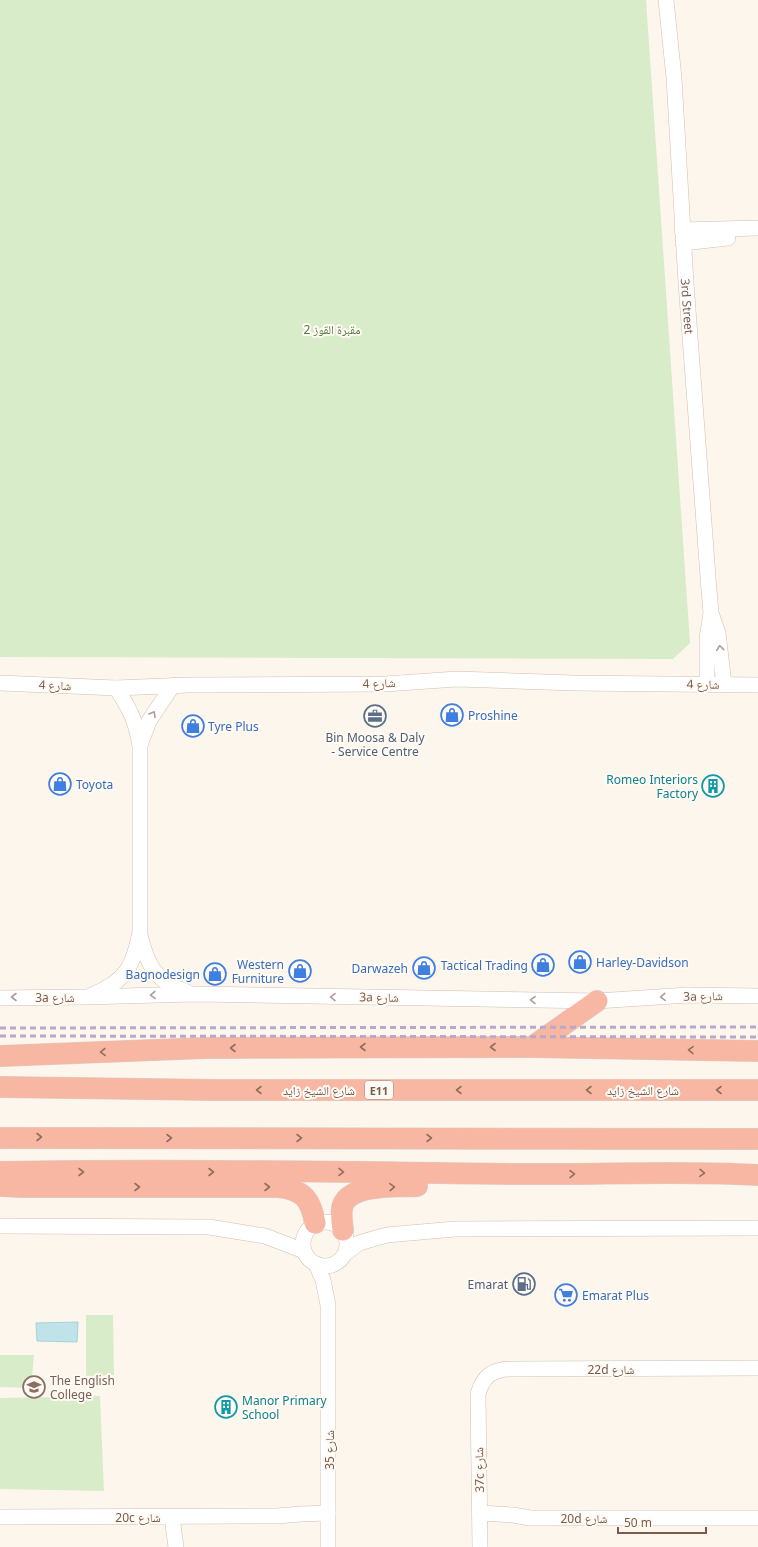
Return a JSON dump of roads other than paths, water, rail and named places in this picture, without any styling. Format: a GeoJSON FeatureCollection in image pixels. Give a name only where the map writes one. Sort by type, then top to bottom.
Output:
{"type":"FeatureCollection","features":[{"type":"Feature","properties":{"kind":"highway"},"geometry":{"type":"LineString","coordinates":[[532,1047],[597,1001]]}},
{"type":"Feature","properties":{"kind":"highway"},"geometry":{"type":"LineString","coordinates":[[0,1056],[205,1048],[532,1047],[758,1051]]}},
{"type":"Feature","properties":{"kind":"highway","name":"شارع الشيخ زايد"},"geometry":{"type":"LineString","coordinates":[[0,1087],[207,1090],[758,1090]]}},
{"type":"Feature","properties":{"kind":"highway"},"geometry":{"type":"LineString","coordinates":[[0,1138],[758,1139]]}},
{"type":"Feature","properties":{"kind":"highway"},"geometry":{"type":"LineString","coordinates":[[0,1172],[334,1172],[533,1174],[669,1172],[758,1175]]}},
{"type":"Feature","properties":{"kind":"highway"},"geometry":{"type":"LineString","coordinates":[[344,1231],[342,1217],[344,1203],[348,1198],[362,1190],[470,1182],[533,1174]]}},
{"type":"Feature","properties":{"kind":"highway"},"geometry":{"type":"LineString","coordinates":[[0,1186],[279,1187],[295,1190],[308,1200],[312,1207],[312,1226]]}},
{"type":"Feature","properties":{"kind":"street","name":"3rd Street"},"geometry":{"type":"LineString","coordinates":[[666,0],[674,82],[683,236],[711,613]]}},
{"type":"Feature","properties":{"kind":"street"},"geometry":{"type":"LineString","coordinates":[[683,236],[758,228]]}},
{"type":"Feature","properties":{"kind":"street"},"geometry":{"type":"LineString","coordinates":[[683,236],[758,234]]}},
{"type":"Feature","properties":{"kind":"street"},"geometry":{"type":"LineString","coordinates":[[707,684],[707,638],[711,613]]}},
{"type":"Feature","properties":{"kind":"street"},"geometry":{"type":"LineString","coordinates":[[711,613],[718,633],[724,684]]}},
{"type":"Feature","properties":{"kind":"street","name":"شارع 4"},"geometry":{"type":"LineString","coordinates":[[0,683],[116,688],[173,685],[385,684],[457,679],[574,683],[758,684]]}},
{"type":"Feature","properties":{"kind":"street"},"geometry":{"type":"LineString","coordinates":[[140,746],[149,721],[173,685]]}},
{"type":"Feature","properties":{"kind":"street"},"geometry":{"type":"LineString","coordinates":[[86,997],[115,983],[125,973],[133,961],[140,932],[140,746],[135,721],[128,705],[116,688]]}},
{"type":"Feature","properties":{"kind":"street"},"geometry":{"type":"LineString","coordinates":[[140,932],[148,962],[155,973],[164,982],[175,988],[194,994]]}},
{"type":"Feature","properties":{"kind":"street","name":"3a شارع"},"geometry":{"type":"LineString","coordinates":[[0,998],[194,994],[597,1001],[688,995],[758,996]]}},
{"type":"Feature","properties":{"kind":"street"},"geometry":{"type":"LineString","coordinates":[[265,1236],[292,1235],[320,1222],[330,1222],[340,1226],[348,1238],[342,1258]]}},
{"type":"Feature","properties":{"kind":"street"},"geometry":{"type":"LineString","coordinates":[[0,1226],[195,1226],[265,1236],[304,1251]]}},
{"type":"Feature","properties":{"kind":"street"},"geometry":{"type":"LineString","coordinates":[[312,1226],[303,1239],[304,1251],[316,1264],[327,1266],[342,1258],[360,1243],[387,1235]]}},
{"type":"Feature","properties":{"kind":"street"},"geometry":{"type":"LineString","coordinates":[[344,1231],[387,1235],[478,1228],[758,1228]]}},
{"type":"Feature","properties":{"kind":"street","name":"شارع 35"},"geometry":{"type":"LineString","coordinates":[[328,1547],[328,1304],[332,1281],[342,1258]]}},
{"type":"Feature","properties":{"kind":"street","name":"شارع 35"},"geometry":{"type":"LineString","coordinates":[[316,1264],[323,1280],[328,1304]]}},
{"type":"Feature","properties":{"kind":"street","name":"22d شارع"},"geometry":{"type":"LineString","coordinates":[[478,1394],[480,1386],[486,1378],[493,1372],[502,1369],[758,1368]]}},
{"type":"Feature","properties":{"kind":"street","name":"37c شارع"},"geometry":{"type":"LineString","coordinates":[[478,1394],[480,1547]]}},
{"type":"Feature","properties":{"kind":"street","name":"20c شارع"},"geometry":{"type":"LineString","coordinates":[[0,1517],[276,1516],[301,1514],[328,1519]]}},
{"type":"Feature","properties":{"kind":"street"},"geometry":{"type":"LineString","coordinates":[[176,1547],[178,1516]]}},
{"type":"Feature","properties":{"kind":"street"},"geometry":{"type":"LineString","coordinates":[[178,1516],[183,1547]]}},
{"type":"Feature","properties":{"kind":"street","name":"20d شارع"},"geometry":{"type":"LineString","coordinates":[[480,1518],[506,1522],[530,1518],[758,1518]]}},
{"type":"Feature","properties":{"kind":"water"},"geometry":{"type":"Polygon","coordinates":[[[78,1322],[77,1342],[37,1341],[36,1323],[78,1322]]]}},
{"type":"Feature","properties":{"kind":"railway"},"geometry":{"type":"LineString","coordinates":[[0,1028],[758,1027]]}},
{"type":"Feature","properties":{"kind":"railway"},"geometry":{"type":"LineString","coordinates":[[0,1036],[758,1037]]}},
{"type":"Feature","properties":{"kind":"place","name":"Proshine"},"geometry":{"type":"Point","coordinates":[452,715]}},
{"type":"Feature","properties":{"kind":"place","name":"Bin Moosa & Daly - Service Centre"},"geometry":{"type":"Point","coordinates":[375,716]}},
{"type":"Feature","properties":{"kind":"place","name":"Tyre Plus"},"geometry":{"type":"Point","coordinates":[193,726]}},
{"type":"Feature","properties":{"kind":"place","name":"Toyota"},"geometry":{"type":"Point","coordinates":[60,784]}},
{"type":"Feature","properties":{"kind":"place","name":"Romeo Interiors Factory"},"geometry":{"type":"Point","coordinates":[713,786]}},
{"type":"Feature","properties":{"kind":"place","name":"Harley-Davidson"},"geometry":{"type":"Point","coordinates":[580,962]}},
{"type":"Feature","properties":{"kind":"place","name":"Tactical Trading"},"geometry":{"type":"Point","coordinates":[543,965]}},
{"type":"Feature","properties":{"kind":"place","name":"Darwazeh"},"geometry":{"type":"Point","coordinates":[424,968]}},
{"type":"Feature","properties":{"kind":"place","name":"Western Furniture"},"geometry":{"type":"Point","coordinates":[300,971]}},
{"type":"Feature","properties":{"kind":"place","name":"Bagnodesign"},"geometry":{"type":"Point","coordinates":[215,974]}},
{"type":"Feature","properties":{"kind":"place","name":"Emarat"},"geometry":{"type":"Point","coordinates":[524,1284]}},
{"type":"Feature","properties":{"kind":"place","name":"Emarat Plus"},"geometry":{"type":"Point","coordinates":[566,1295]}},
{"type":"Feature","properties":{"kind":"place","name":"The English College"},"geometry":{"type":"Point","coordinates":[34,1387]}},
{"type":"Feature","properties":{"kind":"place","name":"Manor Primary School"},"geometry":{"type":"Point","coordinates":[226,1407]}},
{"type":"Feature","properties":{"kind":"park label","name":"مقبرة القوز 2"},"geometry":{"type":"Point","coordinates":[332,329]}}]}
